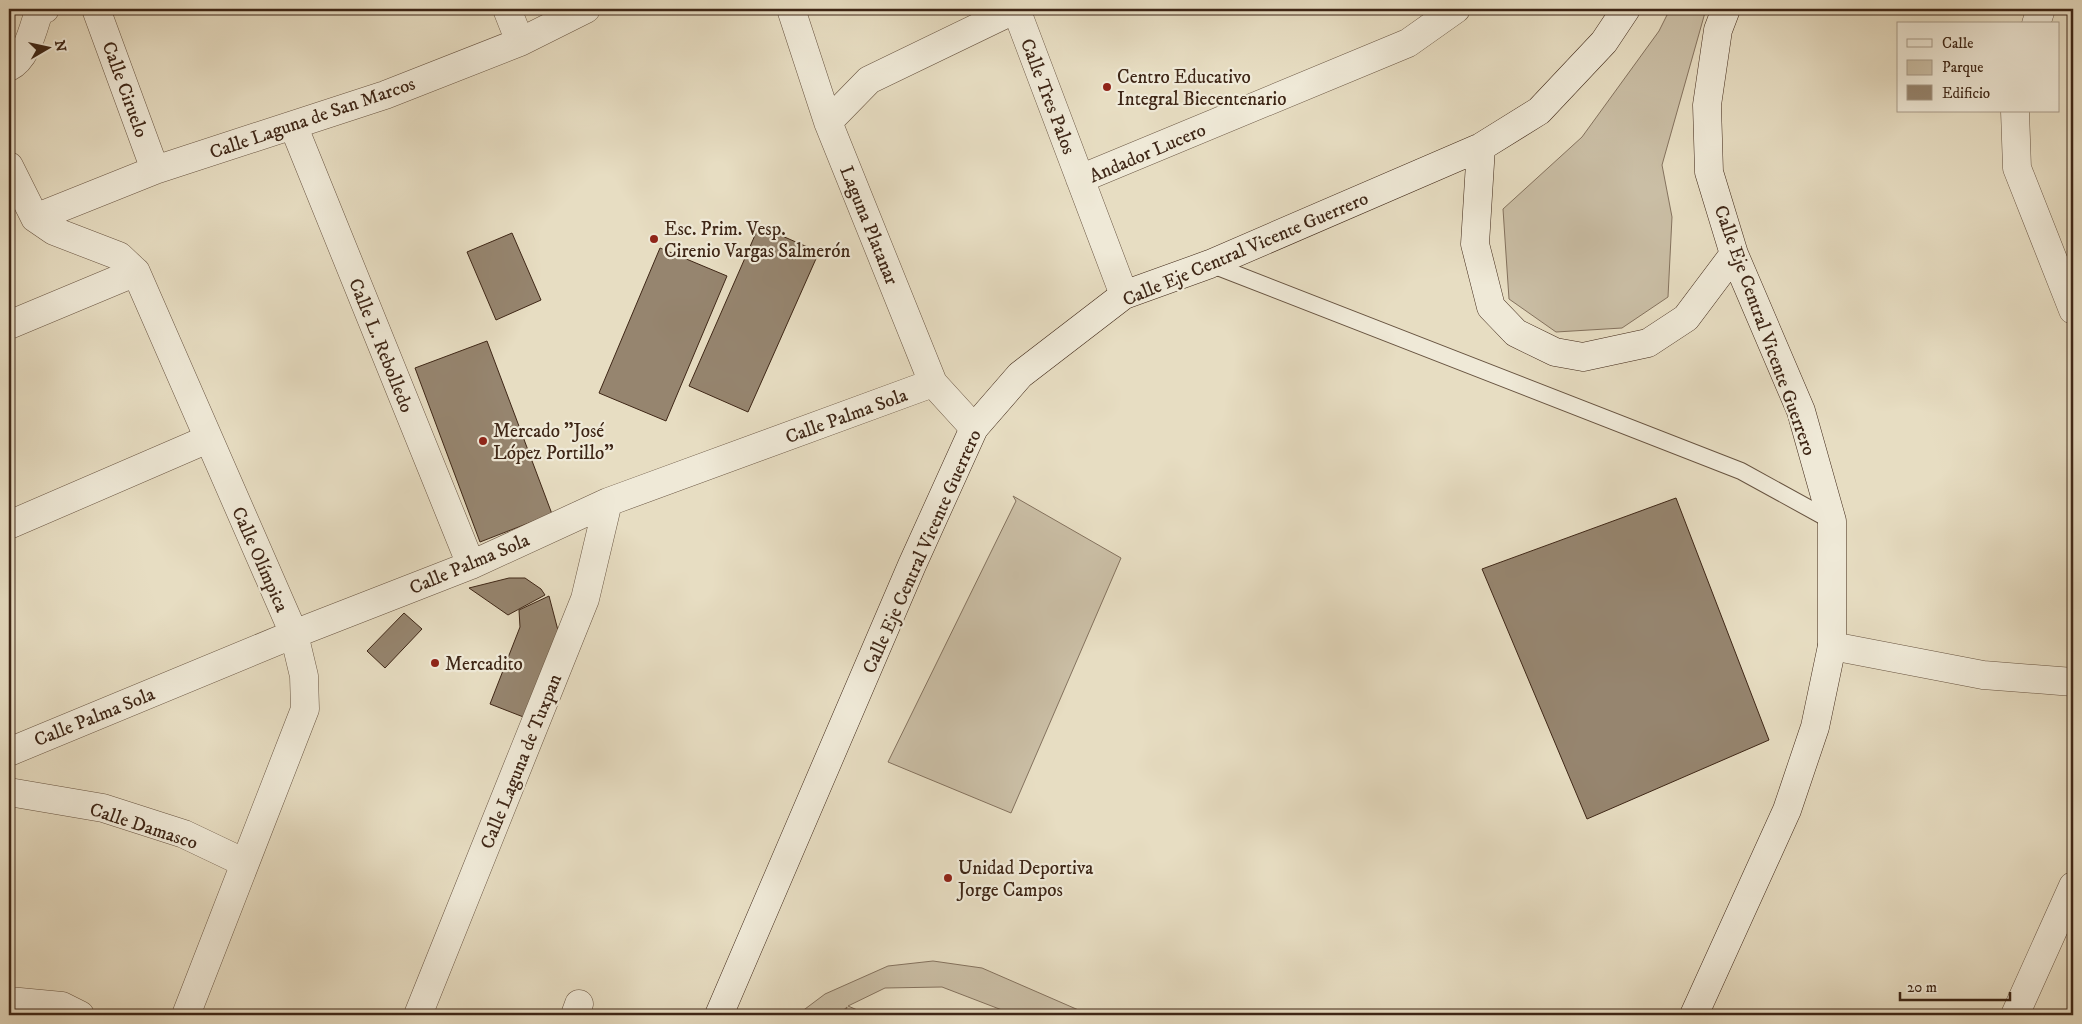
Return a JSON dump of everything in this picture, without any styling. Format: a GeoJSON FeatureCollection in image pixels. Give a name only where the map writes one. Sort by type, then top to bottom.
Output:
{"type":"FeatureCollection","features":[{"type":"Feature","properties":{"kind":"street"},"geometry":{"type":"LineString","coordinates":[[9,67],[16,63],[28,43],[39,11],[45,9]]}},
{"type":"Feature","properties":{"kind":"street","name":"Calle Ciruelo"},"geometry":{"type":"LineString","coordinates":[[96,9],[155,170]]}},
{"type":"Feature","properties":{"kind":"street"},"geometry":{"type":"LineString","coordinates":[[507,9],[520,42]]}},
{"type":"Feature","properties":{"kind":"street","name":"Calle Laguna de San Marcos"},"geometry":{"type":"LineString","coordinates":[[34,218],[155,170],[385,95],[520,42],[586,9]]}},
{"type":"Feature","properties":{"kind":"street","name":"Laguna Platanar"},"geometry":{"type":"LineString","coordinates":[[791,9],[828,122],[933,383],[974,428]]}},
{"type":"Feature","properties":{"kind":"street"},"geometry":{"type":"LineString","coordinates":[[828,122],[869,80],[1016,9]]}},
{"type":"Feature","properties":{"kind":"street","name":"Calle Tres Palos"},"geometry":{"type":"LineString","coordinates":[[1016,9],[1124,296]]}},
{"type":"Feature","properties":{"kind":"street","name":"Andador Lucero"},"geometry":{"type":"LineString","coordinates":[[1080,179],[1408,43],[1456,9]]}},
{"type":"Feature","properties":{"kind":"street","name":"Calle Eje Central Vicente Guerrero"},"geometry":{"type":"LineString","coordinates":[[719,1015],[912,566],[974,428],[1020,375],[1124,296],[1210,264],[1481,147],[1539,111],[1604,42],[1626,9]]}},
{"type":"Feature","properties":{"kind":"street","name":"Calle Eje Central Vicente Guerrero"},"geometry":{"type":"LineString","coordinates":[[1694,1015],[1787,810],[1815,727],[1832,646],[1832,521],[1800,411],[1734,254],[1709,172],[1707,104],[1718,30],[1726,9]]}},
{"type":"Feature","properties":{"kind":"street"},"geometry":{"type":"LineString","coordinates":[[2037,22],[2041,9]]}},
{"type":"Feature","properties":{"kind":"street"},"geometry":{"type":"LineString","coordinates":[[2015,112],[2017,168],[2073,310]]}},
{"type":"Feature","properties":{"kind":"street","name":"Calle L. Rebolledo"},"geometry":{"type":"LineString","coordinates":[[294,125],[471,565]]}},
{"type":"Feature","properties":{"kind":"street"},"geometry":{"type":"LineString","coordinates":[[1481,147],[1475,244],[1491,306],[1516,333],[1555,352],[1583,357],[1648,343],[1686,318],[1734,254]]}},
{"type":"Feature","properties":{"kind":"street"},"geometry":{"type":"LineString","coordinates":[[9,166],[34,218]]}},
{"type":"Feature","properties":{"kind":"street","name":"Calle Olímpica"},"geometry":{"type":"LineString","coordinates":[[34,218],[54,231],[119,256],[136,272],[294,634],[304,676],[305,709],[186,1015]]}},
{"type":"Feature","properties":{"kind":"street"},"geometry":{"type":"LineString","coordinates":[[9,325],[136,272]]}},
{"type":"Feature","properties":{"kind":"street","name":"Calle Palma Sola"},"geometry":{"type":"LineString","coordinates":[[9,752],[294,634],[471,565],[608,502],[933,383]]}},
{"type":"Feature","properties":{"kind":"street"},"geometry":{"type":"LineString","coordinates":[[9,526],[208,439]]}},
{"type":"Feature","properties":{"kind":"street","name":"Calle Laguna de Tuxpan"},"geometry":{"type":"LineString","coordinates":[[418,1015],[585,599],[608,502]]}},
{"type":"Feature","properties":{"kind":"street"},"geometry":{"type":"LineString","coordinates":[[1832,646],[1983,675],[2073,682]]}},
{"type":"Feature","properties":{"kind":"street","name":"Calle Damasco"},"geometry":{"type":"LineString","coordinates":[[9,792],[104,808],[184,834],[245,863]]}},
{"type":"Feature","properties":{"kind":"street"},"geometry":{"type":"LineString","coordinates":[[2015,1015],[2073,886]]}},
{"type":"Feature","properties":{"kind":"street"},"geometry":{"type":"LineString","coordinates":[[9,1001],[62,1006],[80,1015]]}},
{"type":"Feature","properties":{"kind":"lane"},"geometry":{"type":"LineString","coordinates":[[1210,264],[1741,471],[1832,521]]}},
{"type":"Feature","properties":{"kind":"green space"},"geometry":{"type":"Polygon","coordinates":[[[1670,9],[1706,9],[1662,165],[1672,217],[1668,297],[1622,328],[1556,332],[1509,299],[1503,209],[1582,137],[1659,31],[1670,9]]]}},
{"type":"Feature","properties":{"kind":"green space"},"geometry":{"type":"Polygon","coordinates":[[[1013,496],[1121,558],[1011,813],[888,762],[1016,501],[1013,496]]]}},
{"type":"Feature","properties":{"kind":"green space"},"geometry":{"type":"Polygon","coordinates":[[[933,961],[982,968],[1090,1015],[1015,1015],[942,987],[885,988],[848,1006],[869,1015],[845,1015],[847,1007],[838,1015],[797,1015],[825,994],[888,966],[933,961]]]}},
{"type":"Feature","properties":{"kind":"building"},"geometry":{"type":"Polygon","coordinates":[[[759,226],[819,252],[748,412],[689,386],[759,226]]]}},
{"type":"Feature","properties":{"kind":"building"},"geometry":{"type":"Polygon","coordinates":[[[512,233],[541,300],[496,320],[467,252],[512,233]]]}},
{"type":"Feature","properties":{"kind":"building"},"geometry":{"type":"Polygon","coordinates":[[[660,248],[727,276],[666,421],[599,393],[660,248]]]}},
{"type":"Feature","properties":{"kind":"building","name":"Mercado \"José López Portillo\""},"geometry":{"type":"Polygon","coordinates":[[[487,341],[552,514],[480,542],[415,368],[487,341]]]}},
{"type":"Feature","properties":{"kind":"building"},"geometry":{"type":"Polygon","coordinates":[[[1676,498],[1769,740],[1587,819],[1482,569],[1676,498]]]}},
{"type":"Feature","properties":{"kind":"building"},"geometry":{"type":"Polygon","coordinates":[[[509,578],[525,578],[541,589],[545,595],[508,615],[469,588],[509,578]]]}},
{"type":"Feature","properties":{"kind":"building"},"geometry":{"type":"Polygon","coordinates":[[[549,596],[560,638],[526,718],[490,704],[520,627],[519,610],[549,596]]]}},
{"type":"Feature","properties":{"kind":"building"},"geometry":{"type":"Polygon","coordinates":[[[404,613],[422,629],[385,668],[367,651],[404,613]]]}},
{"type":"Feature","properties":{"kind":"place","name":"Centro Educativo Integral Biecentenario"},"geometry":{"type":"Point","coordinates":[1107,87]}},
{"type":"Feature","properties":{"kind":"place","name":"Esc. Prim. Vesp. Cirenio Vargas Salmerón"},"geometry":{"type":"Point","coordinates":[654,239]}},
{"type":"Feature","properties":{"kind":"place","name":"Mercado \"José López Portillo\""},"geometry":{"type":"Point","coordinates":[483,441]}},
{"type":"Feature","properties":{"kind":"place","name":"Mercadito"},"geometry":{"type":"Point","coordinates":[435,663]}},
{"type":"Feature","properties":{"kind":"place","name":"Unidad Deportiva Jorge Campos"},"geometry":{"type":"Point","coordinates":[948,878]}}]}
